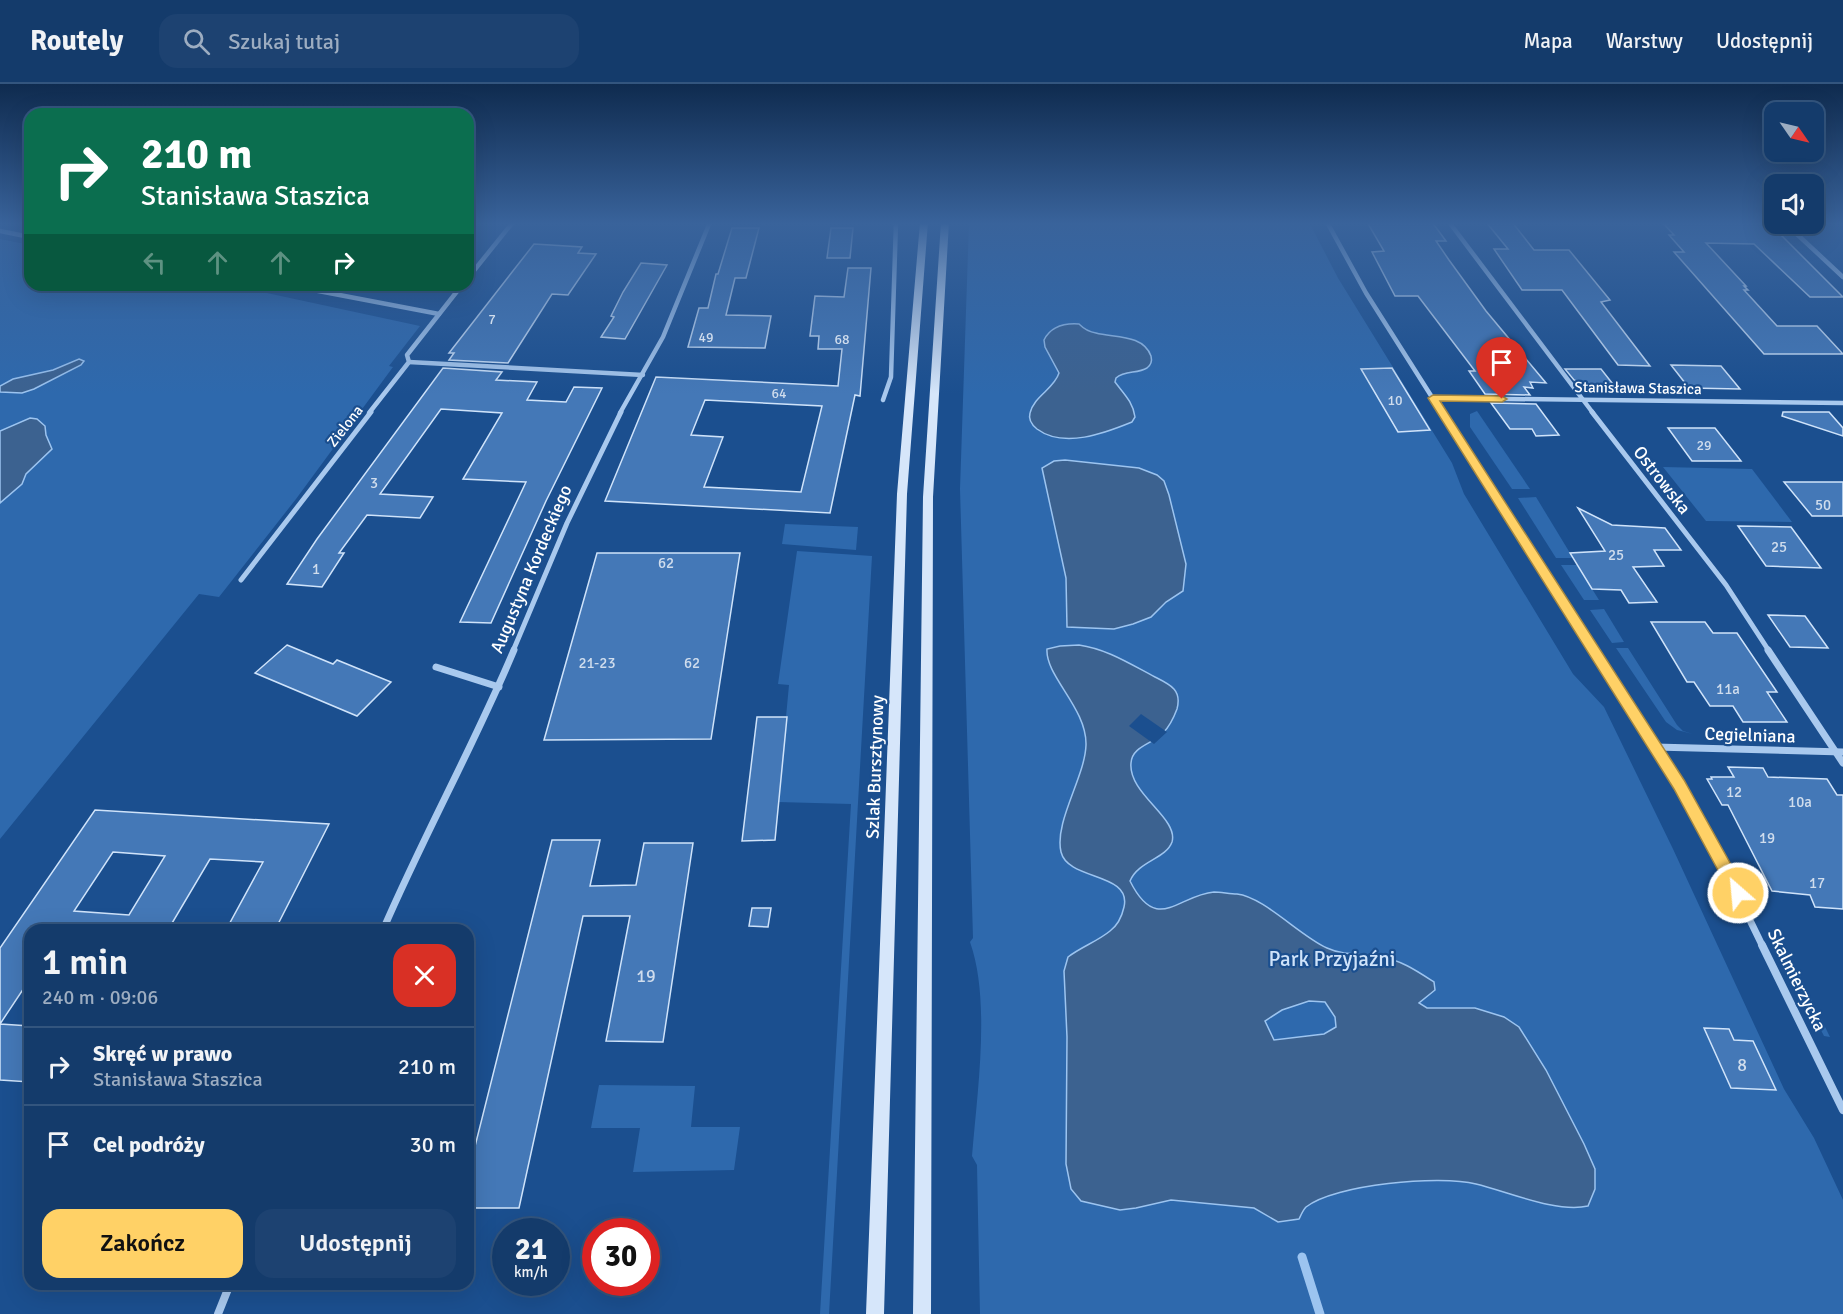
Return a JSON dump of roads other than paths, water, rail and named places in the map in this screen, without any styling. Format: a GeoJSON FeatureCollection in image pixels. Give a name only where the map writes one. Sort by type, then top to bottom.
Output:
{"type":"FeatureCollection","features":[{"type":"Feature","properties":{"kind":"main road","name":"Szlak Bursztynowy"},"geometry":{"type":"LineString","coordinates":[[875,1314],[902,494],[919,279]]}},
{"type":"Feature","properties":{"kind":"main road"},"geometry":{"type":"LineString","coordinates":[[922,1314],[928,496],[941,279]]}},
{"type":"Feature","properties":{"kind":"street","name":"Augustyna Kordeckiego"},"geometry":{"type":"LineString","coordinates":[[386,924],[415,857],[466,759],[499,687],[607,436],[663,338],[687,279]]}},
{"type":"Feature","properties":{"kind":"street"},"geometry":{"type":"LineString","coordinates":[[883,400],[891,377],[894,279]]}},
{"type":"Feature","properties":{"kind":"street","name":"Skalmierzycka"},"geometry":{"type":"LineString","coordinates":[[1358,279],[1705,828],[1843,1110]]}},
{"type":"Feature","properties":{"kind":"street","name":"Ostrowska"},"geometry":{"type":"LineString","coordinates":[[1492,279],[1582,400],[1726,585],[1840,752],[1843,763]]}},
{"type":"Feature","properties":{"kind":"street"},"geometry":{"type":"LineString","coordinates":[[318,291],[439,314]]}},
{"type":"Feature","properties":{"kind":"street","name":"Zielona"},"geometry":{"type":"LineString","coordinates":[[241,580],[409,362],[407,355],[457,291]]}},
{"type":"Feature","properties":{"kind":"street"},"geometry":{"type":"LineString","coordinates":[[409,362],[643,375]]}},
{"type":"Feature","properties":{"kind":"street","name":"Stanisława Staszica"},"geometry":{"type":"LineString","coordinates":[[1433,398],[1843,402]]}},
{"type":"Feature","properties":{"kind":"street"},"geometry":{"type":"LineString","coordinates":[[436,667],[463,678],[499,687]]}},
{"type":"Feature","properties":{"kind":"street","name":"Cegielniana"},"geometry":{"type":"LineString","coordinates":[[1655,747],[1840,752]]}},
{"type":"Feature","properties":{"kind":"street"},"geometry":{"type":"LineString","coordinates":[[218,1314],[228,1290]]}},
{"type":"Feature","properties":{"kind":"waterway"},"geometry":{"type":"LineString","coordinates":[[1302,1257],[1320,1314]]}},
{"type":"Feature","properties":{"kind":"park label","name":"Park Przyjaźni"},"geometry":{"type":"Point","coordinates":[1332,959]}}]}
